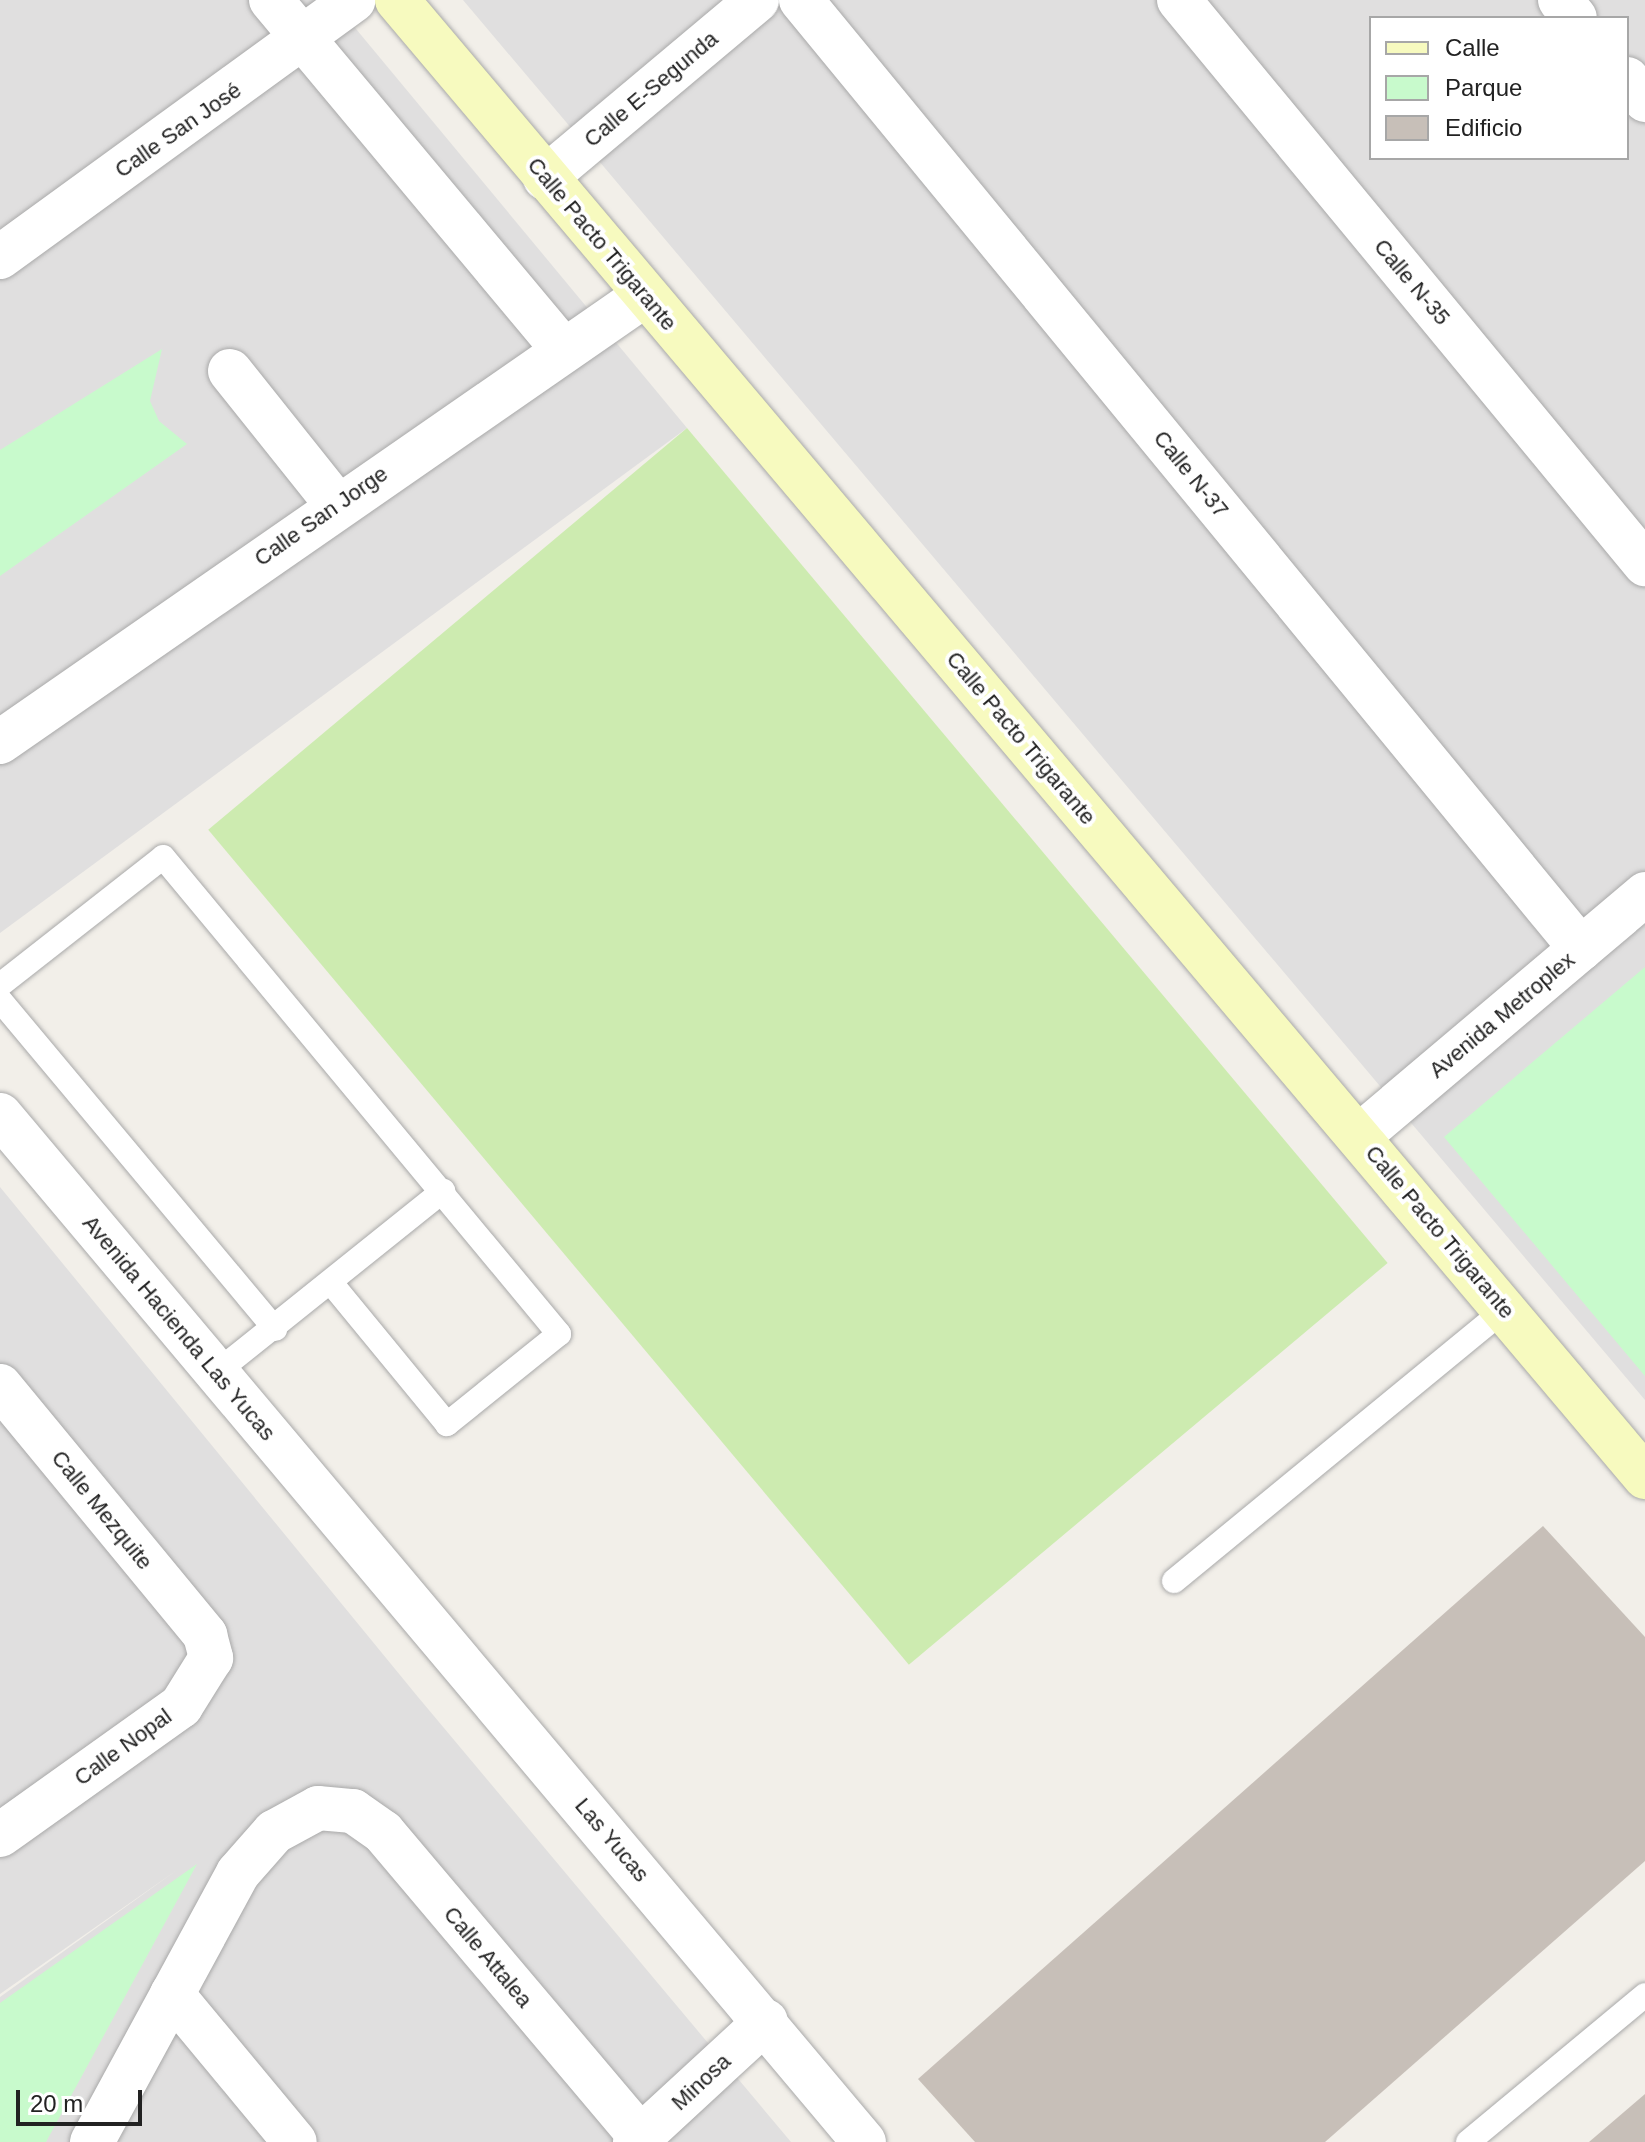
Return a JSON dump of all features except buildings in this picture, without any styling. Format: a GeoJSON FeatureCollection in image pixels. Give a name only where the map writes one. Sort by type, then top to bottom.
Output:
{"type":"FeatureCollection","features":[{"type":"Feature","properties":{"kind":"street"},"geometry":{"type":"LineString","coordinates":[[271,0],[564,350]]}},
{"type":"Feature","properties":{"kind":"street","name":"Calle San José"},"geometry":{"type":"LineString","coordinates":[[0,257],[304,40],[354,0]]}},
{"type":"Feature","properties":{"kind":"street","name":"Calle Pacto Trigarante"},"geometry":{"type":"LineString","coordinates":[[397,0],[1645,1477]]}},
{"type":"Feature","properties":{"kind":"street","name":"Calle E-Segunda"},"geometry":{"type":"LineString","coordinates":[[545,178],[757,0]]}},
{"type":"Feature","properties":{"kind":"street","name":"Calle N-37"},"geometry":{"type":"LineString","coordinates":[[801,0],[1581,949]]}},
{"type":"Feature","properties":{"kind":"street","name":"Calle N-35"},"geometry":{"type":"LineString","coordinates":[[1179,0],[1645,564]]}},
{"type":"Feature","properties":{"kind":"street"},"geometry":{"type":"LineString","coordinates":[[1560,0],[1573,16]]}},
{"type":"Feature","properties":{"kind":"street"},"geometry":{"type":"LineString","coordinates":[[1629,81],[1645,100]]}},
{"type":"Feature","properties":{"kind":"street","name":"Calle San Jorge"},"geometry":{"type":"LineString","coordinates":[[0,742],[336,504],[645,295]]}},
{"type":"Feature","properties":{"kind":"street"},"geometry":{"type":"LineString","coordinates":[[230,371],[336,504]]}},
{"type":"Feature","properties":{"kind":"street","name":"Avenida Metroplex"},"geometry":{"type":"LineString","coordinates":[[1359,1136],[1645,894]]}},
{"type":"Feature","properties":{"kind":"street","name":"Avenida Hacienda Las Yucas"},"geometry":{"type":"LineString","coordinates":[[0,1115],[358,1541]]}},
{"type":"Feature","properties":{"kind":"street","name":"Calle Mezquite"},"geometry":{"type":"LineString","coordinates":[[0,1386],[205,1635]]}},
{"type":"Feature","properties":{"kind":"street","name":"Las Yucas"},"geometry":{"type":"LineString","coordinates":[[358,1541],[766,2021],[864,2142]]}},
{"type":"Feature","properties":{"kind":"street","name":"Calle Nopal"},"geometry":{"type":"LineString","coordinates":[[5,1822],[181,1706],[211,1658],[205,1635]]}},
{"type":"Feature","properties":{"kind":"street","name":"Calle Attalea"},"geometry":{"type":"LineString","coordinates":[[172,1994],[238,1873],[274,1832],[318,1808],[353,1811],[383,1832],[638,2140]]}},
{"type":"Feature","properties":{"kind":"street"},"geometry":{"type":"LineString","coordinates":[[92,2142],[172,1994],[295,2142]]}},
{"type":"Feature","properties":{"kind":"street","name":"Minosa"},"geometry":{"type":"LineString","coordinates":[[638,2140],[766,2021]]}},
{"type":"Feature","properties":{"kind":"lane"},"geometry":{"type":"LineString","coordinates":[[0,985],[163,857],[559,1334],[447,1424],[331,1283]]}},
{"type":"Feature","properties":{"kind":"lane"},"geometry":{"type":"LineString","coordinates":[[0,1000],[275,1329]]}},
{"type":"Feature","properties":{"kind":"lane"},"geometry":{"type":"LineString","coordinates":[[217,1372],[275,1329],[443,1191]]}},
{"type":"Feature","properties":{"kind":"lane"},"geometry":{"type":"LineString","coordinates":[[1174,1581],[1505,1309]]}},
{"type":"Feature","properties":{"kind":"lane"},"geometry":{"type":"LineString","coordinates":[[1468,2142],[1645,1995]]}},
{"type":"Feature","properties":{"kind":"shaded area"},"geometry":{"type":"Polygon","coordinates":[[[0,0],[332,0],[687,428],[0,933],[0,0]]]}},
{"type":"Feature","properties":{"kind":"shaded area"},"geometry":{"type":"Polygon","coordinates":[[[463,0],[1645,0],[1645,1400],[463,0]]]}},
{"type":"Feature","properties":{"kind":"shaded area"},"geometry":{"type":"Polygon","coordinates":[[[0,1187],[418,1697],[791,2142],[0,2142],[0,1997],[177,1870],[0,1994],[0,1187]]]}},
{"type":"Feature","properties":{"kind":"green space"},"geometry":{"type":"Polygon","coordinates":[[[162,349],[150,401],[159,421],[187,444],[0,576],[0,450],[162,349]]]}},
{"type":"Feature","properties":{"kind":"green space"},"geometry":{"type":"Polygon","coordinates":[[[687,428],[1388,1263],[909,1665],[208,830],[687,428]]]}},
{"type":"Feature","properties":{"kind":"green space"},"geometry":{"type":"Polygon","coordinates":[[[1645,967],[1645,1376],[1444,1137],[1645,967]]]}},
{"type":"Feature","properties":{"kind":"green space"},"geometry":{"type":"Polygon","coordinates":[[[197,1864],[46,2142],[0,2142],[0,2003],[197,1864]]]}}]}
